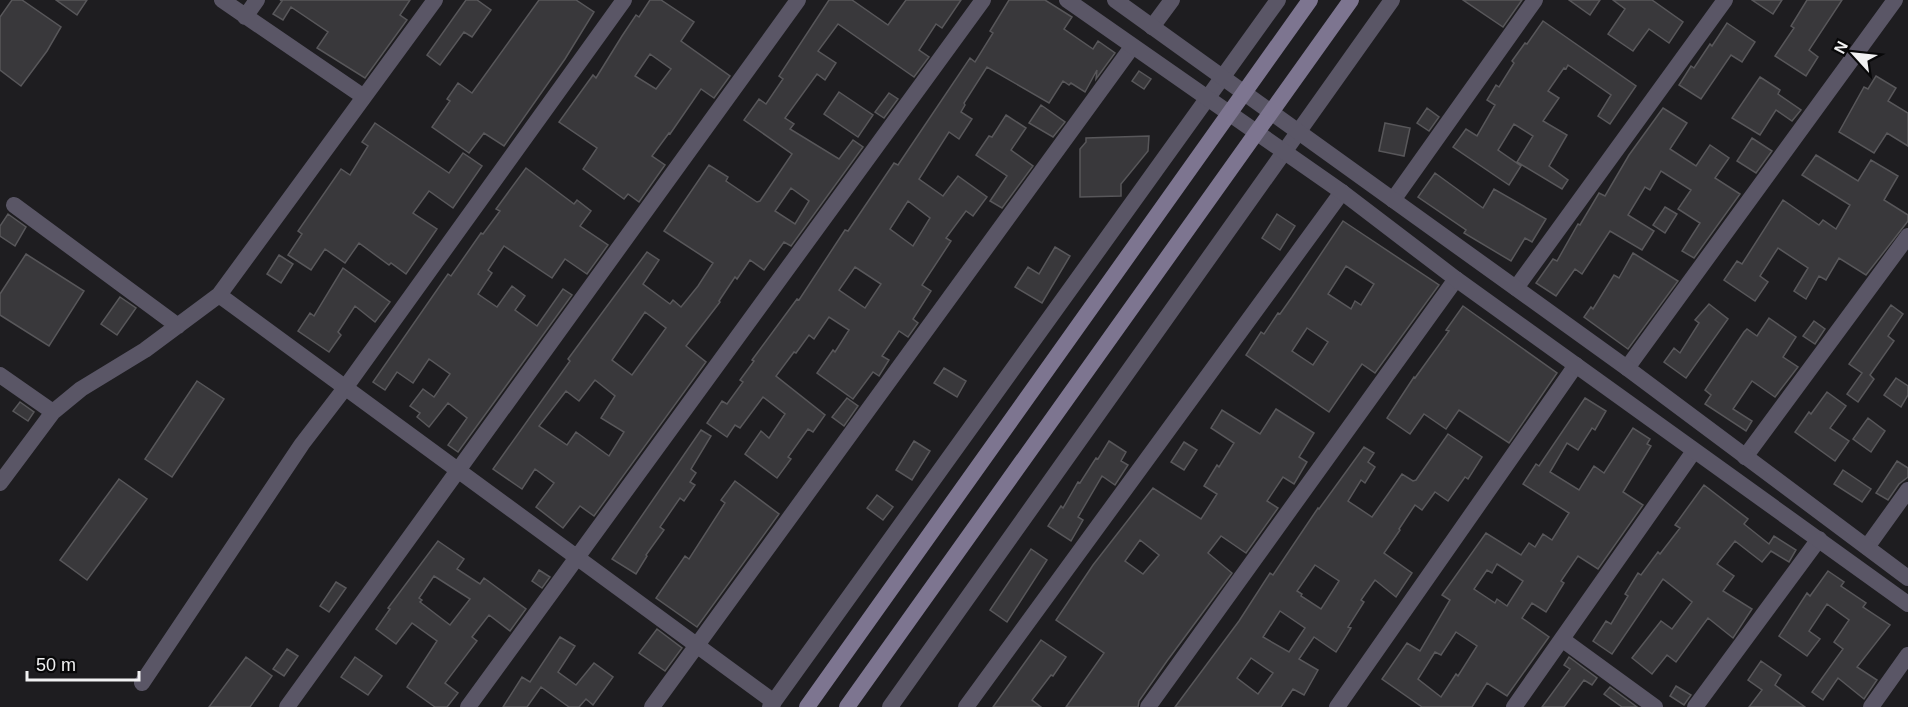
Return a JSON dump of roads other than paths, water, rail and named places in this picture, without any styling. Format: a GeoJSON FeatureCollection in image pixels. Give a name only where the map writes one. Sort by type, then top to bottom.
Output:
{"type":"FeatureCollection","features":[{"type":"Feature","properties":{"kind":"main road"},"geometry":{"type":"LineString","coordinates":[[807,707],[1310,0]]}},
{"type":"Feature","properties":{"kind":"main road"},"geometry":{"type":"LineString","coordinates":[[847,707],[1351,0]]}},
{"type":"Feature","properties":{"kind":"street"},"geometry":{"type":"LineString","coordinates":[[222,0],[364,97]]}},
{"type":"Feature","properties":{"kind":"street"},"geometry":{"type":"LineString","coordinates":[[245,17],[257,0]]}},
{"type":"Feature","properties":{"kind":"street"},"geometry":{"type":"LineString","coordinates":[[0,483],[53,412],[81,389],[145,350],[219,295],[435,0]]}},
{"type":"Feature","properties":{"kind":"street"},"geometry":{"type":"LineString","coordinates":[[142,682],[302,444],[345,388],[624,0]]}},
{"type":"Feature","properties":{"kind":"street"},"geometry":{"type":"LineString","coordinates":[[287,707],[798,0]]}},
{"type":"Feature","properties":{"kind":"street"},"geometry":{"type":"LineString","coordinates":[[468,707],[982,0]]}},
{"type":"Feature","properties":{"kind":"street"},"geometry":{"type":"LineString","coordinates":[[1067,0],[1342,192],[1456,279],[1908,604]]}},
{"type":"Feature","properties":{"kind":"street"},"geometry":{"type":"LineString","coordinates":[[1115,0],[1628,368],[1908,578]]}},
{"type":"Feature","properties":{"kind":"street"},"geometry":{"type":"LineString","coordinates":[[1152,27],[1172,0]]}},
{"type":"Feature","properties":{"kind":"street"},"geometry":{"type":"LineString","coordinates":[[219,295],[697,644],[772,704],[1278,0]]}},
{"type":"Feature","properties":{"kind":"street"},"geometry":{"type":"LineString","coordinates":[[890,707],[1392,0]]}},
{"type":"Feature","properties":{"kind":"street"},"geometry":{"type":"LineString","coordinates":[[1393,200],[1535,0]]}},
{"type":"Feature","properties":{"kind":"street"},"geometry":{"type":"LineString","coordinates":[[1516,288],[1725,0]]}},
{"type":"Feature","properties":{"kind":"street"},"geometry":{"type":"LineString","coordinates":[[1628,368],[1895,0]]}},
{"type":"Feature","properties":{"kind":"street"},"geometry":{"type":"LineString","coordinates":[[651,707],[1132,47]]}},
{"type":"Feature","properties":{"kind":"street"},"geometry":{"type":"LineString","coordinates":[[966,707],[1342,192]]}},
{"type":"Feature","properties":{"kind":"street"},"geometry":{"type":"LineString","coordinates":[[14,205],[178,326]]}},
{"type":"Feature","properties":{"kind":"street"},"geometry":{"type":"LineString","coordinates":[[1745,457],[1908,236]]}},
{"type":"Feature","properties":{"kind":"street"},"geometry":{"type":"LineString","coordinates":[[1148,707],[1456,279]]}},
{"type":"Feature","properties":{"kind":"street"},"geometry":{"type":"LineString","coordinates":[[1337,707],[1576,365]]}},
{"type":"Feature","properties":{"kind":"street"},"geometry":{"type":"LineString","coordinates":[[0,375],[53,412]]}},
{"type":"Feature","properties":{"kind":"street"},"geometry":{"type":"LineString","coordinates":[[1514,707],[1694,451]]}},
{"type":"Feature","properties":{"kind":"street"},"geometry":{"type":"LineString","coordinates":[[1867,547],[1908,490]]}},
{"type":"Feature","properties":{"kind":"street"},"geometry":{"type":"LineString","coordinates":[[1695,707],[1819,539]]}},
{"type":"Feature","properties":{"kind":"street"},"geometry":{"type":"LineString","coordinates":[[1563,640],[1655,707]]}},
{"type":"Feature","properties":{"kind":"street"},"geometry":{"type":"LineString","coordinates":[[1871,707],[1908,656]]}}]}
